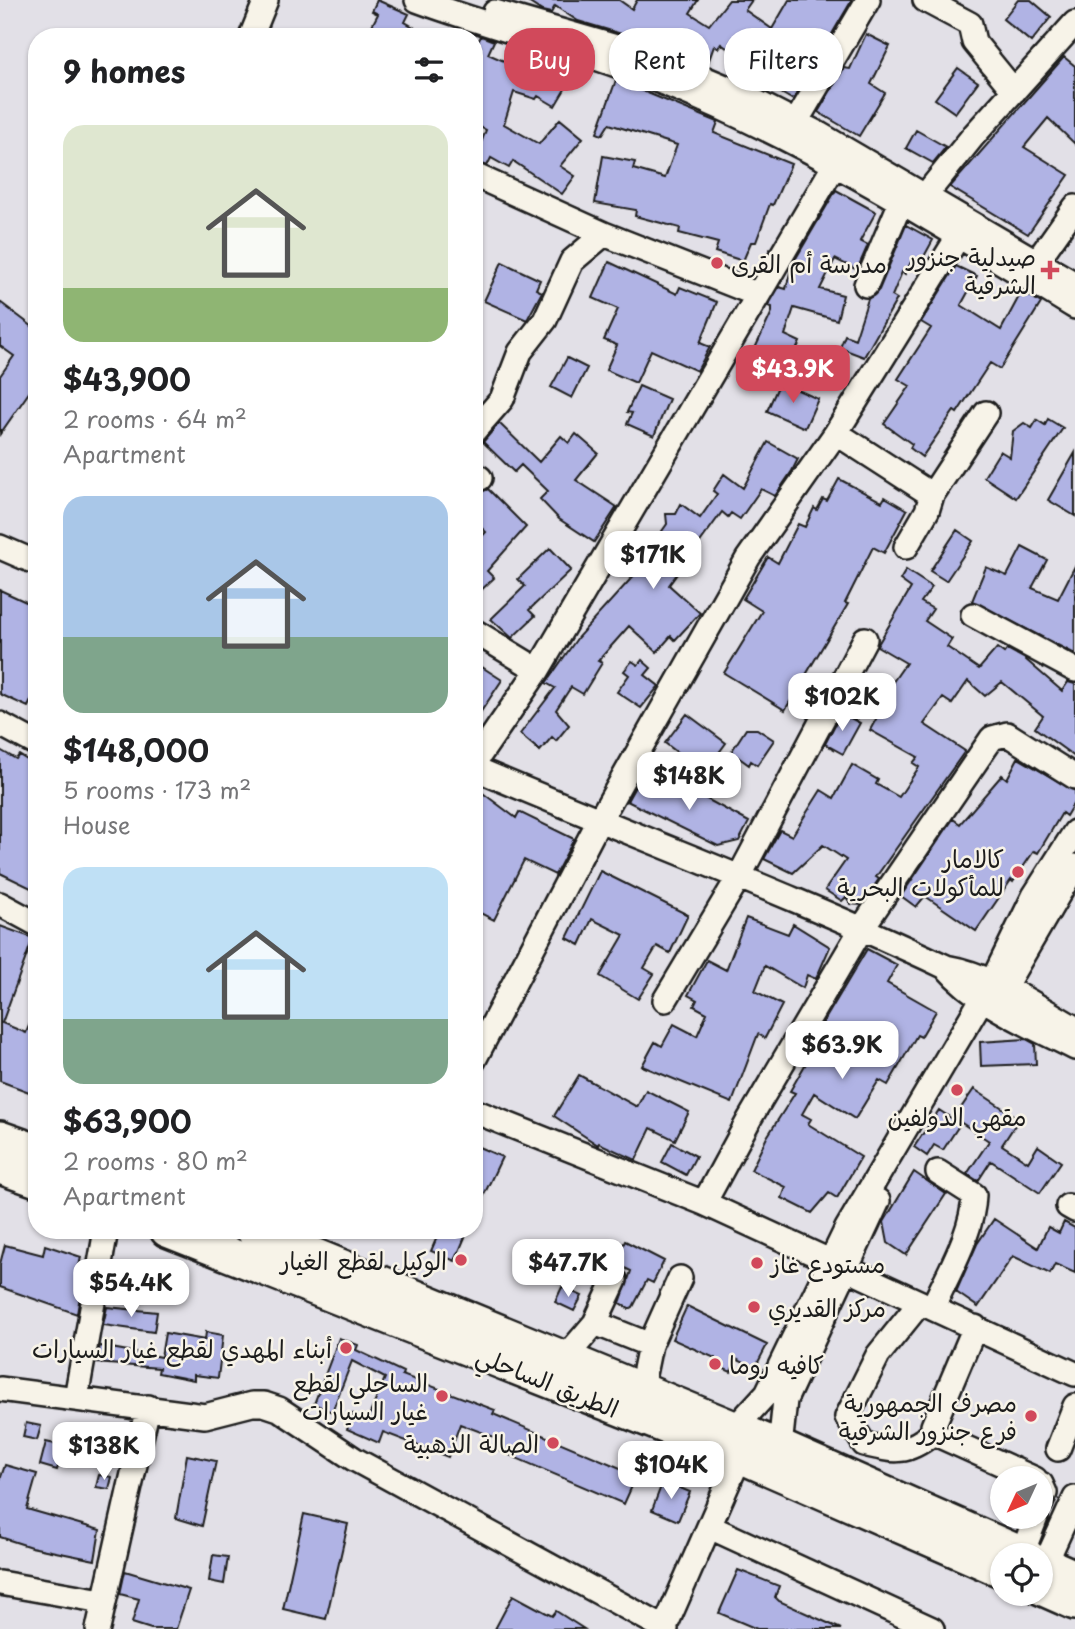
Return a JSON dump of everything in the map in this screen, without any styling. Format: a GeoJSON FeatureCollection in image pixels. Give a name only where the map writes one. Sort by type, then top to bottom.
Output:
{"type":"FeatureCollection","features":[{"type":"Feature","properties":{"kind":"highway"},"geometry":{"type":"LineString","coordinates":[[0,1138],[28,1148]]}},
{"type":"Feature","properties":{"kind":"highway"},"geometry":{"type":"LineString","coordinates":[[0,1167],[28,1177]]}},
{"type":"Feature","properties":{"kind":"highway","name":"الطريق الساحلي"},"geometry":{"type":"LineString","coordinates":[[191,1239],[737,1442],[990,1549]]}},
{"type":"Feature","properties":{"kind":"highway","name":"الطريق الساحلي"},"geometry":{"type":"LineString","coordinates":[[275,1239],[641,1389],[737,1442],[780,1447],[990,1547]]}},
{"type":"Feature","properties":{"kind":"highway","name":"الطريق الساحلي"},"geometry":{"type":"LineString","coordinates":[[1053,1572],[1075,1577]]}},
{"type":"Feature","properties":{"kind":"highway","name":"الطريق الساحلي"},"geometry":{"type":"LineString","coordinates":[[1053,1585],[1075,1603]]}},
{"type":"Feature","properties":{"kind":"street"},"geometry":{"type":"LineString","coordinates":[[255,28],[266,0]]}},
{"type":"Feature","properties":{"kind":"street"},"geometry":{"type":"LineString","coordinates":[[417,0],[665,83],[721,108],[834,166],[1075,307]]}},
{"type":"Feature","properties":{"kind":"street"},"geometry":{"type":"LineString","coordinates":[[461,0],[658,59],[735,91],[796,122],[1075,284]]}},
{"type":"Feature","properties":{"kind":"street"},"geometry":{"type":"LineString","coordinates":[[796,122],[868,0]]}},
{"type":"Feature","properties":{"kind":"street"},"geometry":{"type":"LineString","coordinates":[[925,0],[971,24],[974,42],[1014,91]]}},
{"type":"Feature","properties":{"kind":"street"},"geometry":{"type":"LineString","coordinates":[[924,197],[1075,23]]}},
{"type":"Feature","properties":{"kind":"street"},"geometry":{"type":"LineString","coordinates":[[483,752],[538,670],[834,166]]}},
{"type":"Feature","properties":{"kind":"street"},"geometry":{"type":"LineString","coordinates":[[483,179],[604,234],[757,294]]}},
{"type":"Feature","properties":{"kind":"street"},"geometry":{"type":"LineString","coordinates":[[866,285],[900,204]]}},
{"type":"Feature","properties":{"kind":"street"},"geometry":{"type":"LineString","coordinates":[[1037,261],[1067,233],[1075,207]]}},
{"type":"Feature","properties":{"kind":"street"},"geometry":{"type":"LineString","coordinates":[[483,420],[502,399],[520,352],[545,320],[572,261],[604,234]]}},
{"type":"Feature","properties":{"kind":"street"},"geometry":{"type":"LineString","coordinates":[[483,1043],[599,821],[748,558],[836,433],[958,237]]}},
{"type":"Feature","properties":{"kind":"street"},"geometry":{"type":"LineString","coordinates":[[906,547],[927,511],[932,495],[986,413]]}},
{"type":"Feature","properties":{"kind":"street"},"geometry":{"type":"LineString","coordinates":[[836,433],[932,495]]}},
{"type":"Feature","properties":{"kind":"street"},"geometry":{"type":"LineString","coordinates":[[0,547],[28,559]]}},
{"type":"Feature","properties":{"kind":"street"},"geometry":{"type":"LineString","coordinates":[[973,615],[1075,670]]}},
{"type":"Feature","properties":{"kind":"street"},"geometry":{"type":"LineString","coordinates":[[483,636],[538,670]]}},
{"type":"Feature","properties":{"kind":"street"},"geometry":{"type":"LineString","coordinates":[[665,1000],[740,875],[864,639]]}},
{"type":"Feature","properties":{"kind":"street"},"geometry":{"type":"LineString","coordinates":[[0,724],[28,739]]}},
{"type":"Feature","properties":{"kind":"street"},"geometry":{"type":"LineString","coordinates":[[704,1203],[750,1118],[862,928],[992,738],[1007,734],[1075,777]]}},
{"type":"Feature","properties":{"kind":"street"},"geometry":{"type":"LineString","coordinates":[[483,770],[599,821],[740,875],[946,967],[967,970],[993,993],[1075,1048]]}},
{"type":"Feature","properties":{"kind":"street"},"geometry":{"type":"LineString","coordinates":[[993,993],[1034,896],[1075,832]]}},
{"type":"Feature","properties":{"kind":"street"},"geometry":{"type":"LineString","coordinates":[[0,1390],[205,1416],[252,1404],[279,1409],[354,1459],[665,1629],[710,1527],[737,1442],[776,1396],[837,1264],[877,1203],[993,993],[1075,866]]}},
{"type":"Feature","properties":{"kind":"street"},"geometry":{"type":"LineString","coordinates":[[0,904],[28,919]]}},
{"type":"Feature","properties":{"kind":"street"},"geometry":{"type":"LineString","coordinates":[[993,993],[1075,1028]]}},
{"type":"Feature","properties":{"kind":"street"},"geometry":{"type":"LineString","coordinates":[[483,1115],[704,1203],[1075,1374]]}},
{"type":"Feature","properties":{"kind":"street"},"geometry":{"type":"LineString","coordinates":[[933,1433],[913,1448],[889,1450],[864,1444],[846,1417],[878,1355],[926,1305],[966,1230],[974,1195],[938,1172]]}},
{"type":"Feature","properties":{"kind":"street"},"geometry":{"type":"LineString","coordinates":[[76,1398],[104,1239]]}},
{"type":"Feature","properties":{"kind":"street"},"geometry":{"type":"LineString","coordinates":[[641,1389],[650,1345],[680,1278]]}},
{"type":"Feature","properties":{"kind":"street"},"geometry":{"type":"LineString","coordinates":[[565,1358],[595,1323],[615,1280]]}},
{"type":"Feature","properties":{"kind":"street"},"geometry":{"type":"LineString","coordinates":[[595,1323],[650,1345]]}},
{"type":"Feature","properties":{"kind":"street"},"geometry":{"type":"LineString","coordinates":[[933,1433],[933,1426],[975,1327]]}},
{"type":"Feature","properties":{"kind":"street"},"geometry":{"type":"LineString","coordinates":[[776,1396],[780,1447]]}},
{"type":"Feature","properties":{"kind":"street"},"geometry":{"type":"LineString","coordinates":[[1058,1448],[1075,1406]]}},
{"type":"Feature","properties":{"kind":"street"},"geometry":{"type":"LineString","coordinates":[[98,1629],[102,1601],[148,1407]]}},
{"type":"Feature","properties":{"kind":"street"},"geometry":{"type":"LineString","coordinates":[[933,1433],[1006,1466]]}},
{"type":"Feature","properties":{"kind":"street"},"geometry":{"type":"LineString","coordinates":[[1053,1546],[1068,1533],[1075,1498]]}},
{"type":"Feature","properties":{"kind":"street"},"geometry":{"type":"LineString","coordinates":[[710,1527],[932,1629]]}},
{"type":"Feature","properties":{"kind":"street"},"geometry":{"type":"LineString","coordinates":[[0,1583],[102,1601]]}},
{"type":"Feature","properties":{"kind":"building"},"geometry":{"type":"Polygon","coordinates":[[[377,0],[409,14],[405,22],[415,28],[371,28],[378,14],[372,11],[377,0]]]}},
{"type":"Feature","properties":{"kind":"building"},"geometry":{"type":"Polygon","coordinates":[[[525,0],[619,0],[632,9],[637,0],[698,0],[690,13],[709,25],[729,0],[752,0],[745,10],[771,28],[724,28],[724,46],[714,46],[710,57],[710,28],[609,28],[609,30],[578,21],[555,6],[551,13],[542,11],[525,0]]]}},
{"type":"Feature","properties":{"kind":"building"},"geometry":{"type":"Polygon","coordinates":[[[789,0],[852,0],[835,28],[773,28],[789,0]]]}},
{"type":"Feature","properties":{"kind":"building"},"geometry":{"type":"Polygon","coordinates":[[[1018,0],[1031,0],[1051,17],[1031,42],[1003,19],[1018,0]]]}},
{"type":"Feature","properties":{"kind":"building"},"geometry":{"type":"Polygon","coordinates":[[[866,34],[890,46],[871,84],[885,93],[859,136],[818,112],[830,91],[843,91],[843,70],[850,69],[866,34]]]}},
{"type":"Feature","properties":{"kind":"building"},"geometry":{"type":"Polygon","coordinates":[[[483,37],[494,41],[488,54],[504,61],[504,91],[564,91],[555,106],[538,96],[536,99],[514,92],[504,124],[539,144],[560,119],[583,138],[560,166],[575,176],[562,194],[513,161],[509,168],[491,158],[487,166],[483,164],[483,138],[486,130],[483,128],[483,37]]]}},
{"type":"Feature","properties":{"kind":"building"},"geometry":{"type":"Polygon","coordinates":[[[1064,57],[1075,66],[1075,144],[1048,118],[1024,147],[1069,175],[1028,234],[950,187],[1064,57]]]}},
{"type":"Feature","properties":{"kind":"building"},"geometry":{"type":"Polygon","coordinates":[[[958,68],[978,82],[955,113],[935,99],[958,68]]]}},
{"type":"Feature","properties":{"kind":"building"},"geometry":{"type":"Polygon","coordinates":[[[612,91],[643,91],[718,122],[714,133],[791,164],[773,205],[770,204],[756,242],[751,242],[743,261],[715,252],[718,243],[679,233],[680,228],[635,216],[636,210],[595,203],[603,156],[635,162],[633,169],[665,178],[677,145],[609,124],[602,135],[597,133],[612,91]]]}},
{"type":"Feature","properties":{"kind":"building"},"geometry":{"type":"Polygon","coordinates":[[[778,91],[798,91],[793,100],[778,91]]]}},
{"type":"Feature","properties":{"kind":"building"},"geometry":{"type":"Polygon","coordinates":[[[916,130],[946,147],[933,163],[906,148],[916,130]]]}},
{"type":"Feature","properties":{"kind":"building"},"geometry":{"type":"Polygon","coordinates":[[[836,190],[876,212],[860,241],[868,245],[857,270],[835,259],[820,289],[843,295],[837,320],[794,308],[785,335],[800,342],[785,373],[751,357],[772,312],[772,307],[768,306],[779,287],[786,289],[792,265],[836,190]]]}},
{"type":"Feature","properties":{"kind":"building"},"geometry":{"type":"Polygon","coordinates":[[[906,225],[933,240],[921,262],[913,258],[905,274],[902,272],[892,296],[897,299],[864,357],[840,348],[845,335],[855,339],[868,299],[879,290],[906,225]]]}},
{"type":"Feature","properties":{"kind":"building"},"geometry":{"type":"Polygon","coordinates":[[[502,262],[540,280],[536,289],[542,292],[527,320],[484,301],[502,262]]]}},
{"type":"Feature","properties":{"kind":"building"},"geometry":{"type":"Polygon","coordinates":[[[609,262],[677,294],[680,287],[717,302],[700,343],[710,347],[697,371],[651,350],[636,383],[606,370],[617,345],[604,340],[618,309],[593,298],[609,262]]]}},
{"type":"Feature","properties":{"kind":"building"},"geometry":{"type":"Polygon","coordinates":[[[956,266],[977,276],[961,305],[1001,330],[1022,291],[1041,303],[1000,369],[990,363],[957,413],[954,411],[922,457],[910,448],[912,444],[884,424],[910,386],[898,379],[931,328],[921,322],[956,266]]]}},
{"type":"Feature","properties":{"kind":"building"},"geometry":{"type":"Polygon","coordinates":[[[0,302],[28,323],[28,394],[0,434],[0,376],[14,356],[0,346],[0,302]]]}},
{"type":"Feature","properties":{"kind":"building"},"geometry":{"type":"Polygon","coordinates":[[[567,358],[587,368],[572,398],[551,387],[567,358]]]}},
{"type":"Feature","properties":{"kind":"building"},"geometry":{"type":"Polygon","coordinates":[[[780,382],[818,399],[805,428],[767,411],[780,382]]]}},
{"type":"Feature","properties":{"kind":"building"},"geometry":{"type":"Polygon","coordinates":[[[639,386],[669,399],[654,436],[627,424],[632,413],[627,412],[639,386]]]}},
{"type":"Feature","properties":{"kind":"building"},"geometry":{"type":"Polygon","coordinates":[[[1048,419],[1063,428],[1016,498],[984,477],[1000,451],[1010,457],[1013,431],[1024,423],[1032,428],[1037,420],[1045,425],[1048,419]]]}},
{"type":"Feature","properties":{"kind":"building"},"geometry":{"type":"Polygon","coordinates":[[[499,423],[539,462],[561,436],[569,443],[576,434],[598,453],[576,480],[617,507],[594,542],[559,519],[540,499],[548,491],[521,465],[514,472],[483,442],[499,423]]]}},
{"type":"Feature","properties":{"kind":"building"},"geometry":{"type":"Polygon","coordinates":[[[768,442],[798,459],[775,496],[761,489],[740,519],[731,513],[728,517],[722,512],[669,585],[700,613],[675,640],[671,636],[657,652],[629,626],[598,661],[602,663],[583,694],[571,687],[556,710],[569,725],[556,741],[552,737],[540,751],[520,734],[555,688],[546,683],[578,637],[638,571],[635,568],[640,564],[641,554],[648,551],[667,524],[666,514],[676,514],[681,504],[700,518],[717,494],[713,491],[724,474],[743,488],[768,442]]]}},
{"type":"Feature","properties":{"kind":"building"},"geometry":{"type":"Polygon","coordinates":[[[1075,453],[1075,516],[1048,500],[1075,453]]]}},
{"type":"Feature","properties":{"kind":"building"},"geometry":{"type":"Polygon","coordinates":[[[839,479],[882,502],[885,497],[907,510],[884,553],[873,547],[845,603],[848,604],[785,710],[724,673],[762,611],[743,599],[768,557],[778,563],[798,524],[805,527],[814,508],[817,510],[823,499],[827,501],[839,479]]]}},
{"type":"Feature","properties":{"kind":"building"},"geometry":{"type":"Polygon","coordinates":[[[488,489],[526,527],[487,571],[494,578],[483,588],[483,535],[486,532],[483,529],[483,491],[488,489]]]}},
{"type":"Feature","properties":{"kind":"building"},"geometry":{"type":"Polygon","coordinates":[[[957,530],[973,541],[946,581],[930,571],[957,530]]]}},
{"type":"Feature","properties":{"kind":"building"},"geometry":{"type":"Polygon","coordinates":[[[1022,547],[1047,560],[1032,588],[1058,599],[1075,566],[1075,654],[972,601],[986,567],[1007,576],[1022,547]]]}},
{"type":"Feature","properties":{"kind":"building"},"geometry":{"type":"Polygon","coordinates":[[[550,548],[571,570],[529,610],[535,616],[512,638],[491,619],[525,586],[518,579],[550,548]]]}},
{"type":"Feature","properties":{"kind":"building"},"geometry":{"type":"Polygon","coordinates":[[[906,570],[932,587],[921,602],[933,609],[925,621],[952,639],[947,647],[979,669],[997,648],[1004,653],[1007,649],[1025,659],[1062,691],[1068,682],[1075,684],[1075,757],[1035,728],[1043,716],[1002,682],[985,696],[968,681],[952,704],[943,698],[924,724],[965,751],[876,877],[879,879],[861,905],[851,904],[846,897],[842,901],[825,890],[846,860],[823,845],[793,873],[764,859],[780,830],[792,836],[821,790],[834,798],[852,765],[878,780],[876,784],[899,797],[919,767],[913,763],[918,757],[870,730],[893,688],[890,686],[906,663],[877,646],[911,588],[900,580],[906,570]]]}},
{"type":"Feature","properties":{"kind":"building"},"geometry":{"type":"Polygon","coordinates":[[[0,590],[28,603],[28,707],[0,694],[0,590]]]}},
{"type":"Feature","properties":{"kind":"building"},"geometry":{"type":"Polygon","coordinates":[[[642,660],[651,668],[645,675],[659,686],[641,708],[617,692],[629,675],[624,671],[632,661],[638,665],[642,660]]]}},
{"type":"Feature","properties":{"kind":"building"},"geometry":{"type":"Polygon","coordinates":[[[483,668],[502,680],[483,708],[483,668]]]}},
{"type":"Feature","properties":{"kind":"building"},"geometry":{"type":"Polygon","coordinates":[[[841,713],[860,723],[843,754],[825,744],[841,713]]]}},
{"type":"Feature","properties":{"kind":"building"},"geometry":{"type":"Polygon","coordinates":[[[687,714],[726,743],[704,773],[665,743],[687,714]]]}},
{"type":"Feature","properties":{"kind":"building"},"geometry":{"type":"Polygon","coordinates":[[[746,729],[757,729],[774,740],[757,765],[751,761],[749,765],[731,752],[746,729]]]}},
{"type":"Feature","properties":{"kind":"building"},"geometry":{"type":"Polygon","coordinates":[[[0,750],[16,759],[19,755],[28,760],[28,887],[0,873],[0,750]]]}},
{"type":"Feature","properties":{"kind":"building"},"geometry":{"type":"Polygon","coordinates":[[[1018,758],[1075,791],[1075,801],[1066,816],[1062,813],[1038,853],[1034,851],[976,931],[925,896],[916,907],[901,896],[953,819],[960,824],[1002,775],[1007,779],[1018,758]]]}},
{"type":"Feature","properties":{"kind":"building"},"geometry":{"type":"Polygon","coordinates":[[[642,774],[679,793],[683,786],[749,822],[739,841],[718,846],[627,801],[642,774]]]}},
{"type":"Feature","properties":{"kind":"building"},"geometry":{"type":"Polygon","coordinates":[[[483,793],[516,818],[519,812],[574,839],[555,875],[524,860],[494,920],[483,914],[483,793]]]}},
{"type":"Feature","properties":{"kind":"building"},"geometry":{"type":"Polygon","coordinates":[[[600,871],[688,915],[670,953],[657,946],[644,968],[654,974],[638,999],[600,976],[624,935],[592,919],[580,945],[567,938],[600,871]]]}},
{"type":"Feature","properties":{"kind":"building"},"geometry":{"type":"Polygon","coordinates":[[[746,918],[788,934],[793,924],[830,947],[816,979],[807,975],[803,988],[765,966],[755,991],[782,1005],[765,1038],[758,1034],[732,1103],[642,1066],[655,1042],[662,1046],[674,1024],[697,1036],[707,1013],[694,1006],[697,1000],[688,995],[707,960],[726,970],[746,918]]]}},
{"type":"Feature","properties":{"kind":"building"},"geometry":{"type":"Polygon","coordinates":[[[0,926],[28,936],[28,952],[2,1023],[26,1033],[28,1028],[28,1092],[0,1081],[0,926]]]}},
{"type":"Feature","properties":{"kind":"building"},"geometry":{"type":"Polygon","coordinates":[[[867,949],[897,965],[887,983],[936,1011],[921,1037],[917,1035],[888,1085],[879,1080],[855,1119],[814,1093],[802,1114],[811,1119],[808,1124],[861,1157],[837,1198],[829,1193],[812,1213],[782,1198],[786,1187],[751,1170],[767,1137],[795,1093],[790,1091],[816,1046],[811,1043],[867,949]]]}},
{"type":"Feature","properties":{"kind":"building"},"geometry":{"type":"Polygon","coordinates":[[[1026,1039],[1035,1044],[1036,1064],[981,1066],[980,1042],[1026,1039]]]}},
{"type":"Feature","properties":{"kind":"building"},"geometry":{"type":"Polygon","coordinates":[[[579,1075],[637,1107],[646,1090],[689,1112],[675,1140],[651,1128],[636,1160],[599,1143],[598,1145],[554,1116],[579,1075]]]}},
{"type":"Feature","properties":{"kind":"building"},"geometry":{"type":"Polygon","coordinates":[[[974,1089],[1019,1119],[1002,1145],[1028,1162],[1038,1146],[1061,1162],[1040,1193],[991,1161],[978,1181],[967,1174],[989,1141],[954,1118],[974,1089]]]}},
{"type":"Feature","properties":{"kind":"building"},"geometry":{"type":"Polygon","coordinates":[[[939,1110],[960,1124],[943,1150],[934,1145],[927,1156],[914,1147],[939,1110]]]}},
{"type":"Feature","properties":{"kind":"building"},"geometry":{"type":"Polygon","coordinates":[[[672,1143],[696,1156],[686,1175],[662,1162],[672,1143]]]}},
{"type":"Feature","properties":{"kind":"building"},"geometry":{"type":"Polygon","coordinates":[[[483,1149],[502,1157],[483,1197],[483,1149]]]}},
{"type":"Feature","properties":{"kind":"building"},"geometry":{"type":"Polygon","coordinates":[[[914,1172],[946,1194],[906,1255],[888,1243],[884,1222],[914,1172]]]}},
{"type":"Feature","properties":{"kind":"building"},"geometry":{"type":"Polygon","coordinates":[[[994,1219],[1038,1248],[1048,1227],[1059,1233],[1064,1222],[1075,1228],[1075,1273],[1055,1264],[1050,1274],[1013,1256],[978,1307],[956,1292],[977,1244],[994,1219]]]}},
{"type":"Feature","properties":{"kind":"building"},"geometry":{"type":"Polygon","coordinates":[[[436,1239],[464,1239],[455,1261],[431,1251],[436,1239]]]}},
{"type":"Feature","properties":{"kind":"building"},"geometry":{"type":"Polygon","coordinates":[[[625,1241],[664,1261],[653,1283],[647,1280],[633,1307],[629,1309],[620,1303],[631,1271],[614,1263],[625,1241]]]}},
{"type":"Feature","properties":{"kind":"building"},"geometry":{"type":"Polygon","coordinates":[[[5,1245],[43,1255],[45,1245],[81,1257],[78,1271],[84,1273],[77,1314],[0,1287],[0,1264],[5,1245]]]}},
{"type":"Feature","properties":{"kind":"building"},"geometry":{"type":"Polygon","coordinates":[[[562,1287],[582,1296],[574,1311],[555,1302],[562,1287]]]}},
{"type":"Feature","properties":{"kind":"building"},"geometry":{"type":"Polygon","coordinates":[[[687,1306],[767,1345],[755,1368],[736,1359],[731,1372],[713,1364],[715,1358],[672,1339],[687,1306]]]}},
{"type":"Feature","properties":{"kind":"building"},"geometry":{"type":"Polygon","coordinates":[[[107,1307],[157,1312],[154,1332],[103,1325],[107,1307]]]}},
{"type":"Feature","properties":{"kind":"building"},"geometry":{"type":"Polygon","coordinates":[[[206,1332],[223,1335],[218,1378],[194,1375],[194,1380],[158,1373],[159,1368],[96,1363],[100,1346],[161,1357],[165,1333],[205,1340],[206,1332]]]}},
{"type":"Feature","properties":{"kind":"building"},"geometry":{"type":"Polygon","coordinates":[[[339,1338],[358,1345],[356,1350],[403,1372],[402,1375],[495,1410],[493,1414],[637,1475],[624,1504],[493,1448],[497,1438],[460,1424],[448,1457],[383,1432],[379,1443],[347,1429],[353,1414],[367,1421],[385,1378],[352,1361],[332,1412],[314,1404],[339,1338]]]}},
{"type":"Feature","properties":{"kind":"building"},"geometry":{"type":"Polygon","coordinates":[[[26,1423],[41,1426],[37,1440],[23,1437],[26,1423]]]}},
{"type":"Feature","properties":{"kind":"building"},"geometry":{"type":"Polygon","coordinates":[[[46,1442],[64,1446],[57,1470],[40,1465],[46,1442]]]}},
{"type":"Feature","properties":{"kind":"building"},"geometry":{"type":"Polygon","coordinates":[[[187,1455],[216,1461],[202,1526],[176,1518],[187,1455]]]}},
{"type":"Feature","properties":{"kind":"building"},"geometry":{"type":"Polygon","coordinates":[[[5,1465],[37,1474],[27,1509],[100,1530],[95,1560],[31,1547],[0,1537],[0,1480],[5,1465]]]}},
{"type":"Feature","properties":{"kind":"building"},"geometry":{"type":"Polygon","coordinates":[[[99,1475],[112,1477],[109,1489],[96,1487],[99,1475]]]}},
{"type":"Feature","properties":{"kind":"building"},"geometry":{"type":"Polygon","coordinates":[[[663,1481],[690,1492],[678,1521],[652,1510],[663,1481]]]}},
{"type":"Feature","properties":{"kind":"building"},"geometry":{"type":"Polygon","coordinates":[[[304,1514],[348,1524],[326,1619],[283,1609],[304,1514]]]}},
{"type":"Feature","properties":{"kind":"building"},"geometry":{"type":"Polygon","coordinates":[[[213,1555],[228,1557],[224,1584],[209,1581],[213,1555]]]}},
{"type":"Feature","properties":{"kind":"building"},"geometry":{"type":"Polygon","coordinates":[[[738,1570],[779,1586],[775,1597],[779,1601],[841,1629],[757,1629],[719,1613],[738,1570]]]}},
{"type":"Feature","properties":{"kind":"building"},"geometry":{"type":"Polygon","coordinates":[[[125,1571],[189,1590],[176,1629],[151,1629],[132,1623],[139,1599],[120,1594],[125,1571]]]}},
{"type":"Feature","properties":{"kind":"building"},"geometry":{"type":"Polygon","coordinates":[[[513,1595],[552,1616],[556,1611],[584,1629],[495,1629],[513,1595]]]}},
{"type":"Feature","properties":{"kind":"place","name":"مدرسة أم القرى"},"geometry":{"type":"Point","coordinates":[717,263]}},
{"type":"Feature","properties":{"kind":"place","name":"صيدلية جنزور الشرقية"},"geometry":{"type":"Point","coordinates":[1050,270]}},
{"type":"Feature","properties":{"kind":"place","name":"كالامار للمأكولات البحرية"},"geometry":{"type":"Point","coordinates":[1018,872]}},
{"type":"Feature","properties":{"kind":"place","name":"مقهي الدولفين"},"geometry":{"type":"Point","coordinates":[957,1090]}},
{"type":"Feature","properties":{"kind":"place","name":"الوكيل لقطع الغيار"},"geometry":{"type":"Point","coordinates":[461,1260]}},
{"type":"Feature","properties":{"kind":"place","name":"مستودع غاز"},"geometry":{"type":"Point","coordinates":[757,1263]}},
{"type":"Feature","properties":{"kind":"place","name":"مركز القديري"},"geometry":{"type":"Point","coordinates":[754,1307]}},
{"type":"Feature","properties":{"kind":"place","name":"أبناء المهدي لقطع غيار السيارات"},"geometry":{"type":"Point","coordinates":[346,1348]}},
{"type":"Feature","properties":{"kind":"place","name":"كافيه روما"},"geometry":{"type":"Point","coordinates":[715,1364]}},
{"type":"Feature","properties":{"kind":"place","name":"الساحلي لقطع غيار السيارات"},"geometry":{"type":"Point","coordinates":[442,1396]}},
{"type":"Feature","properties":{"kind":"place","name":"مصرف الجمهورية فرع جنزور الشرقية"},"geometry":{"type":"Point","coordinates":[1031,1416]}},
{"type":"Feature","properties":{"kind":"place","name":"الصالة الذهبية"},"geometry":{"type":"Point","coordinates":[553,1443]}}]}
